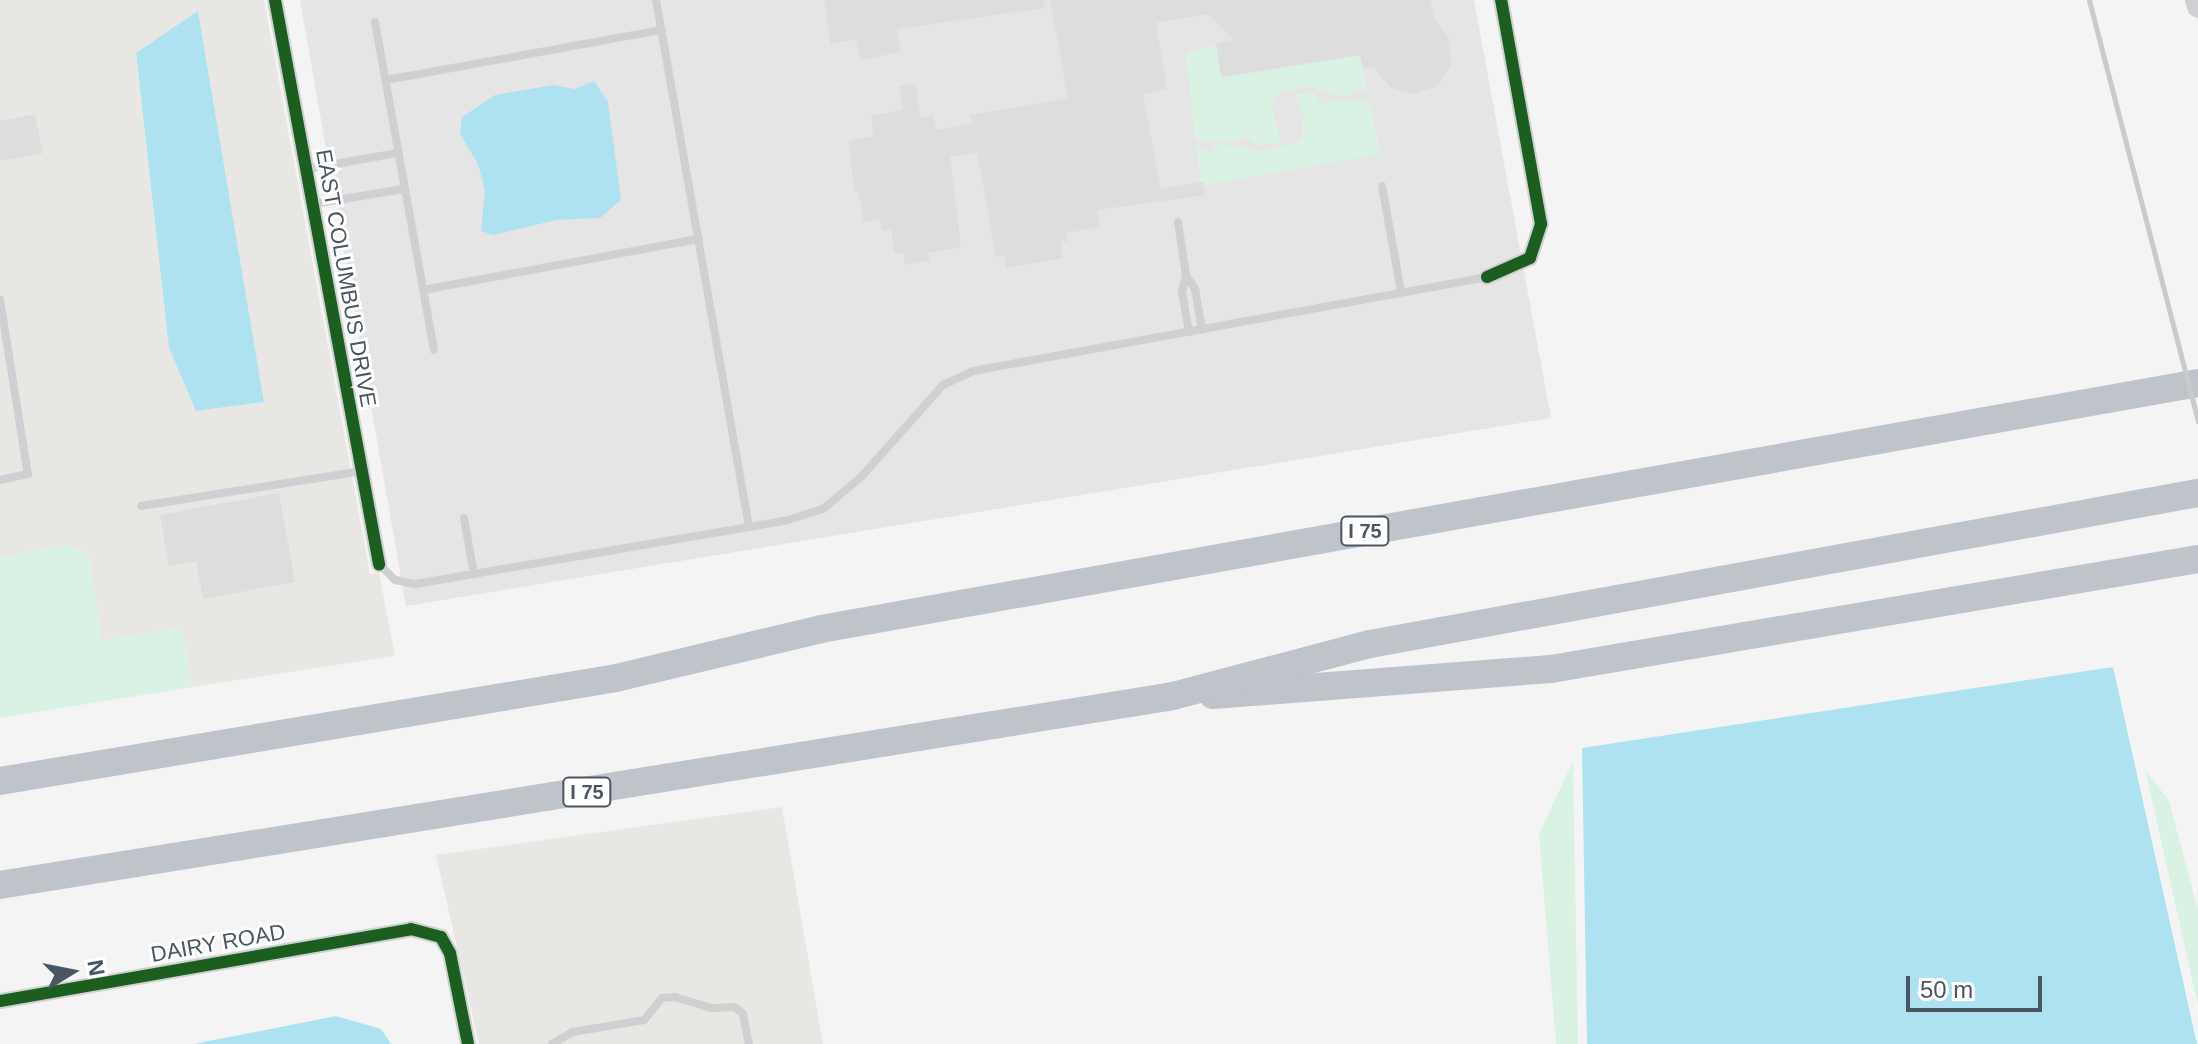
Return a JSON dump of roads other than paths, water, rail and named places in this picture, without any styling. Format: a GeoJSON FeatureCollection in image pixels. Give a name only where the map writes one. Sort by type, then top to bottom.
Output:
{"type":"FeatureCollection","features":[{"type":"Feature","properties":{"kind":"highway","name":"I 75"},"geometry":{"type":"LineString","coordinates":[[0,781],[616,678],[821,629],[2198,383]]}},
{"type":"Feature","properties":{"kind":"highway","name":"I 75"},"geometry":{"type":"LineString","coordinates":[[0,885],[1173,696],[1370,644],[2198,493]]}},
{"type":"Feature","properties":{"kind":"highway"},"geometry":{"type":"LineString","coordinates":[[1173,696],[1250,695],[1551,669],[2198,559]]}},
{"type":"Feature","properties":{"kind":"main road"},"geometry":{"type":"LineString","coordinates":[[2196,0],[2198,7]]}},
{"type":"Feature","properties":{"kind":"street","name":"EAST COLUMBUS DRIVE"},"geometry":{"type":"LineString","coordinates":[[275,0],[379,564]]}},
{"type":"Feature","properties":{"kind":"street"},"geometry":{"type":"LineString","coordinates":[[1487,277],[1530,258],[1541,224],[1501,0]]}},
{"type":"Feature","properties":{"kind":"street","name":"DAIRY ROAD"},"geometry":{"type":"LineString","coordinates":[[0,1001],[411,929],[441,937],[455,971],[468,1044]]}},
{"type":"Feature","properties":{"kind":"lane"},"geometry":{"type":"LineString","coordinates":[[656,0],[749,527]]}},
{"type":"Feature","properties":{"kind":"lane"},"geometry":{"type":"LineString","coordinates":[[375,22],[434,350]]}},
{"type":"Feature","properties":{"kind":"lane"},"geometry":{"type":"LineString","coordinates":[[386,80],[661,30]]}},
{"type":"Feature","properties":{"kind":"lane"},"geometry":{"type":"LineString","coordinates":[[306,169],[398,153]]}},
{"type":"Feature","properties":{"kind":"lane"},"geometry":{"type":"LineString","coordinates":[[1382,186],[1401,292]]}},
{"type":"Feature","properties":{"kind":"lane"},"geometry":{"type":"LineString","coordinates":[[312,205],[404,189]]}},
{"type":"Feature","properties":{"kind":"lane"},"geometry":{"type":"LineString","coordinates":[[1178,222],[1186,275],[1182,292],[1189,332]]}},
{"type":"Feature","properties":{"kind":"lane"},"geometry":{"type":"LineString","coordinates":[[423,290],[699,239]]}},
{"type":"Feature","properties":{"kind":"lane"},"geometry":{"type":"LineString","coordinates":[[1186,275],[1195,289],[1202,329]]}},
{"type":"Feature","properties":{"kind":"lane"},"geometry":{"type":"LineString","coordinates":[[379,564],[404,584],[749,527],[823,509],[862,476],[943,385],[973,371],[1487,277]]}},
{"type":"Feature","properties":{"kind":"lane"},"geometry":{"type":"LineString","coordinates":[[0,300],[28,474],[0,480]]}},
{"type":"Feature","properties":{"kind":"lane"},"geometry":{"type":"LineString","coordinates":[[141,506],[362,471]]}},
{"type":"Feature","properties":{"kind":"lane"},"geometry":{"type":"LineString","coordinates":[[464,518],[474,574]]}},
{"type":"Feature","properties":{"kind":"lane"},"geometry":{"type":"LineString","coordinates":[[552,1044],[573,1032],[644,1020],[662,998],[675,997],[703,1006],[735,1007],[743,1014],[749,1044]]}},
{"type":"Feature","properties":{"kind":"water"},"geometry":{"type":"Polygon","coordinates":[[[198,11],[264,402],[196,411],[169,348],[136,53],[198,11]]]}},
{"type":"Feature","properties":{"kind":"water"},"geometry":{"type":"Polygon","coordinates":[[[594,81],[608,102],[621,200],[600,218],[556,220],[493,235],[481,231],[485,191],[478,164],[460,134],[462,117],[495,95],[553,85],[575,89],[594,81]]]}},
{"type":"Feature","properties":{"kind":"water"},"geometry":{"type":"Polygon","coordinates":[[[2113,667],[2197,1044],[1587,1044],[1582,748],[2113,667]]]}},
{"type":"Feature","properties":{"kind":"water"},"geometry":{"type":"Polygon","coordinates":[[[336,1016],[381,1029],[391,1044],[194,1044],[336,1016]]]}},
{"type":"Feature","properties":{"kind":"railway"},"geometry":{"type":"LineString","coordinates":[[2089,0],[2198,421]]}}]}
